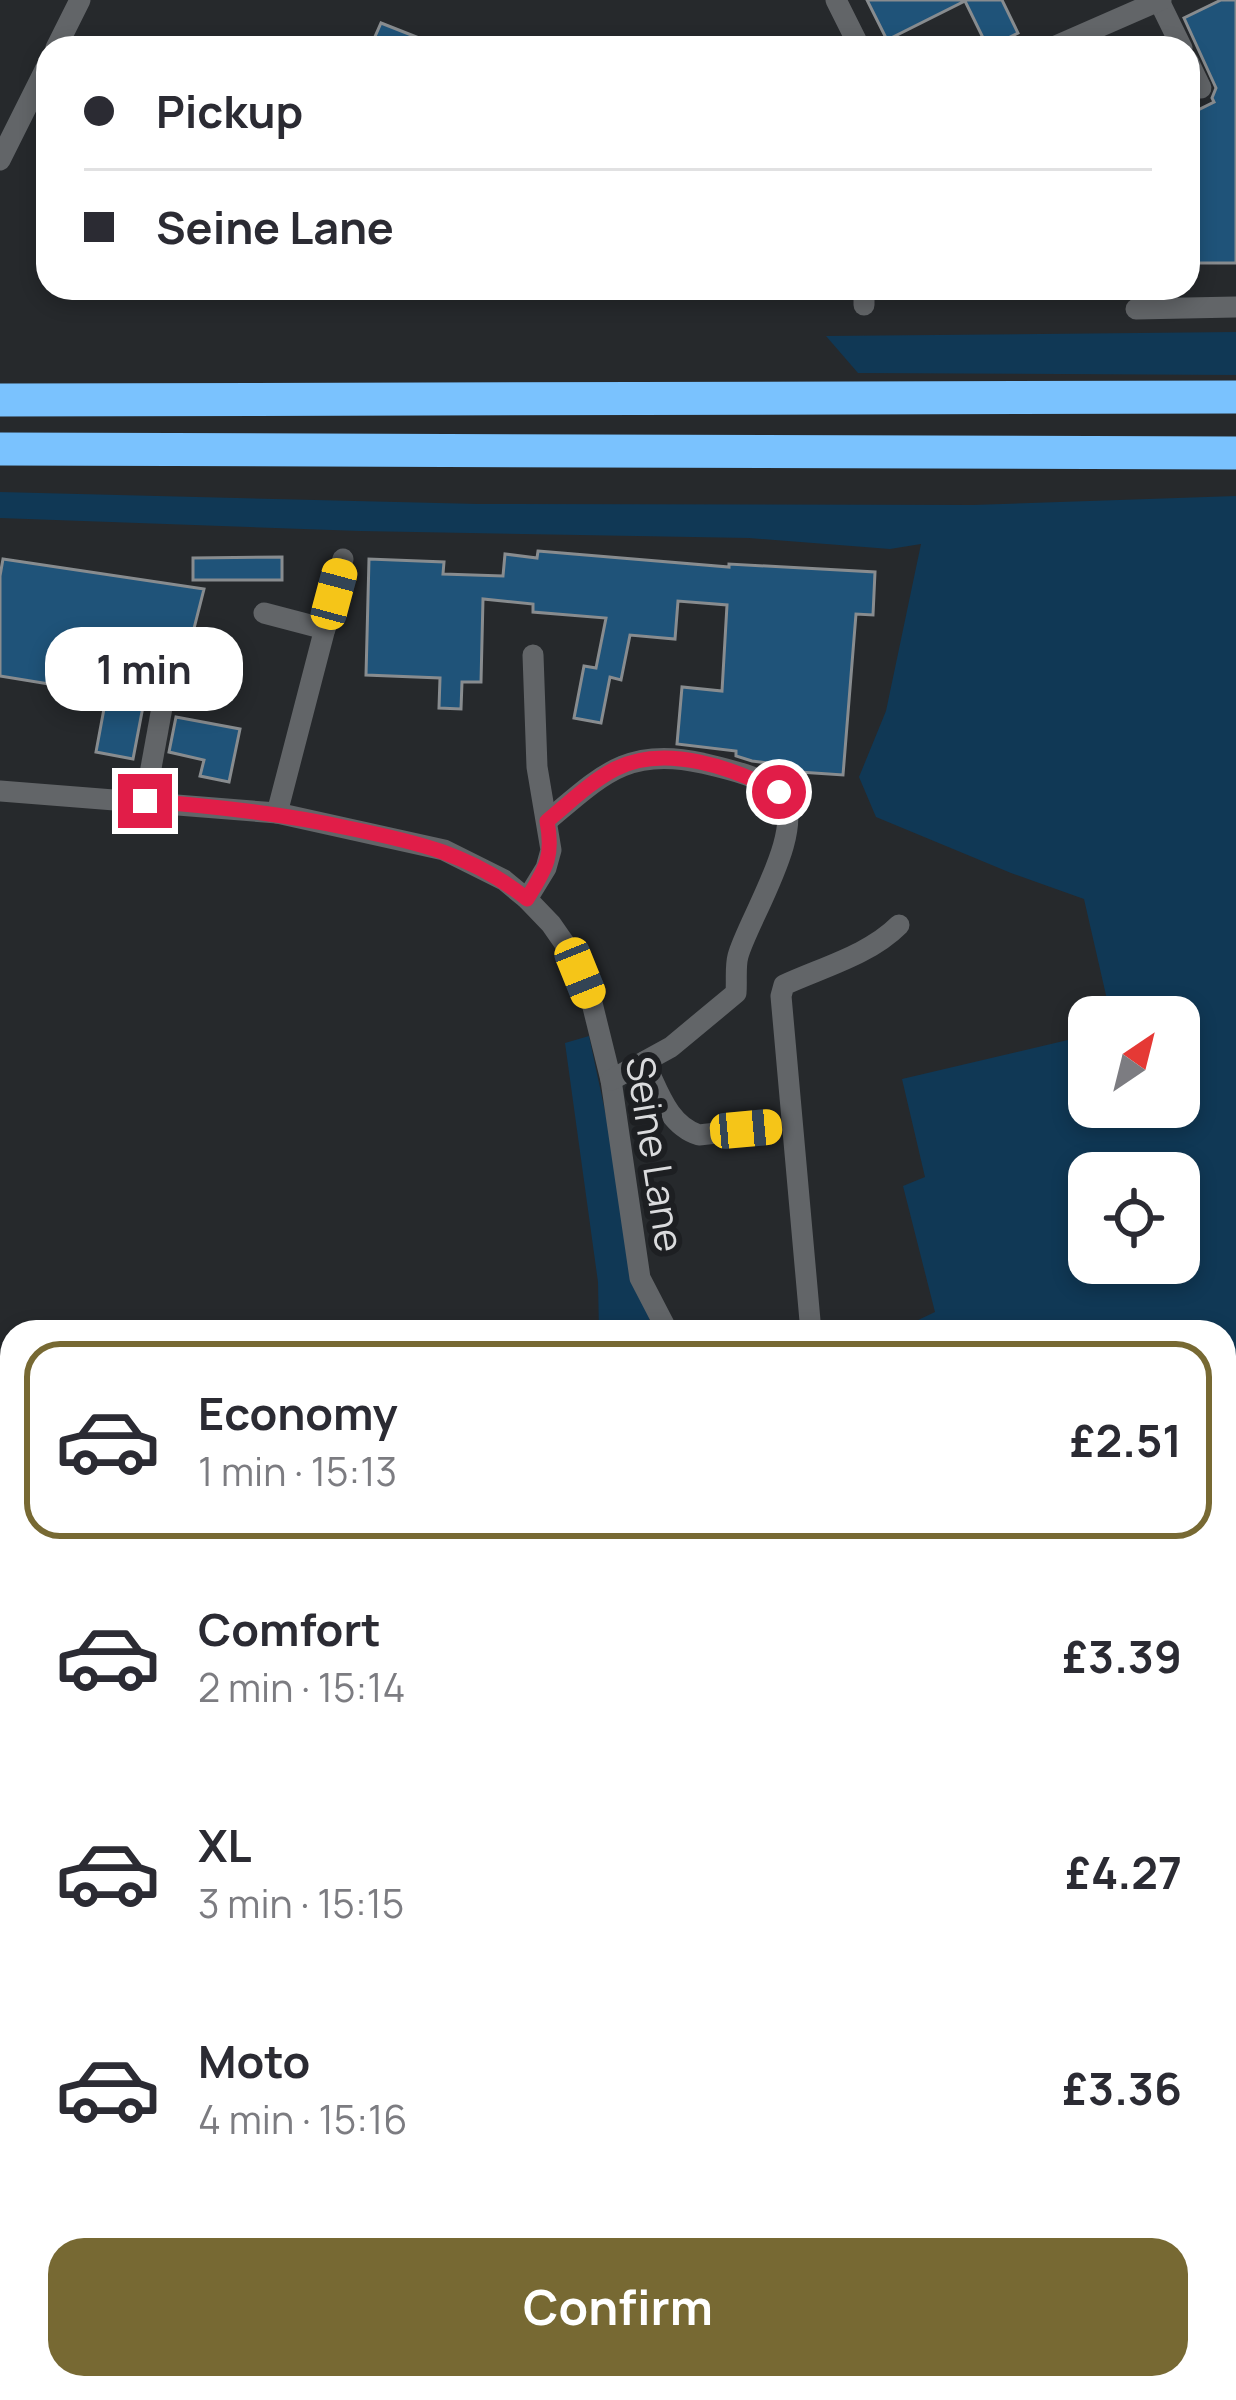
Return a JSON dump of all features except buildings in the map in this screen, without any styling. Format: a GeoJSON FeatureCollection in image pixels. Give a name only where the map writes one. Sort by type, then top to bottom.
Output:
{"type":"FeatureCollection","features":[{"type":"Feature","properties":{"kind":"highway"},"geometry":{"type":"LineString","coordinates":[[0,400],[1236,397]]}},
{"type":"Feature","properties":{"kind":"highway"},"geometry":{"type":"LineString","coordinates":[[0,449],[1236,453]]}},
{"type":"Feature","properties":{"kind":"street"},"geometry":{"type":"LineString","coordinates":[[62,36],[80,0]]}},
{"type":"Feature","properties":{"kind":"street"},"geometry":{"type":"LineString","coordinates":[[836,0],[854,36]]}},
{"type":"Feature","properties":{"kind":"street"},"geometry":{"type":"LineString","coordinates":[[1079,36],[1160,0],[1176,36]]}},
{"type":"Feature","properties":{"kind":"street"},"geometry":{"type":"LineString","coordinates":[[0,160],[36,88]]}},
{"type":"Feature","properties":{"kind":"street"},"geometry":{"type":"LineString","coordinates":[[1136,309],[1236,307]]}},
{"type":"Feature","properties":{"kind":"street"},"geometry":{"type":"LineString","coordinates":[[277,813],[343,560]]}},
{"type":"Feature","properties":{"kind":"street"},"geometry":{"type":"LineString","coordinates":[[265,613],[325,629]]}},
{"type":"Feature","properties":{"kind":"street"},"geometry":{"type":"LineString","coordinates":[[527,899],[550,859],[537,767],[533,655]]}},
{"type":"Feature","properties":{"kind":"street"},"geometry":{"type":"LineString","coordinates":[[145,801],[169,669]]}},
{"type":"Feature","properties":{"kind":"street"},"geometry":{"type":"LineString","coordinates":[[547,821],[610,771],[647,758],[699,763],[751,777],[779,792],[786,805],[788,827],[778,865],[737,958],[736,993],[671,1048],[611,1080]]}},
{"type":"Feature","properties":{"kind":"street","name":"Seine Lane"},"geometry":{"type":"LineString","coordinates":[[0,791],[277,813],[444,850],[504,880],[551,924],[591,998],[611,1080],[640,1279],[662,1320]]}},
{"type":"Feature","properties":{"kind":"street"},"geometry":{"type":"LineString","coordinates":[[810,1320],[781,996],[784,985],[867,949],[899,925]]}},
{"type":"Feature","properties":{"kind":"street"},"geometry":{"type":"LineString","coordinates":[[644,1062],[665,1106],[688,1132],[699,1135],[770,1127]]}},
{"type":"Feature","properties":{"kind":"shaded area"},"geometry":{"type":"Polygon","coordinates":[[[1236,332],[1236,375],[858,373],[826,336],[1236,332]]]}},
{"type":"Feature","properties":{"kind":"shaded area"},"geometry":{"type":"Polygon","coordinates":[[[0,492],[478,504],[973,505],[1236,496],[1236,1320],[918,1320],[935,1312],[903,1186],[925,1177],[902,1079],[1068,1040],[1068,1128],[1200,1128],[1200,996],[1106,996],[1084,899],[876,817],[859,777],[886,711],[921,544],[890,549],[749,538],[0,518],[0,492]]]}},
{"type":"Feature","properties":{"kind":"shaded area"},"geometry":{"type":"Polygon","coordinates":[[[589,1036],[649,1320],[599,1320],[598,1282],[565,1043],[589,1036]]]}},
{"type":"Feature","properties":{"kind":"route"},"geometry":{"type":"LineString","coordinates":[[145,801],[277,813],[409,841],[476,864],[527,899],[550,859],[547,821],[621,765],[647,758],[699,763],[751,777],[779,792]]}}]}
